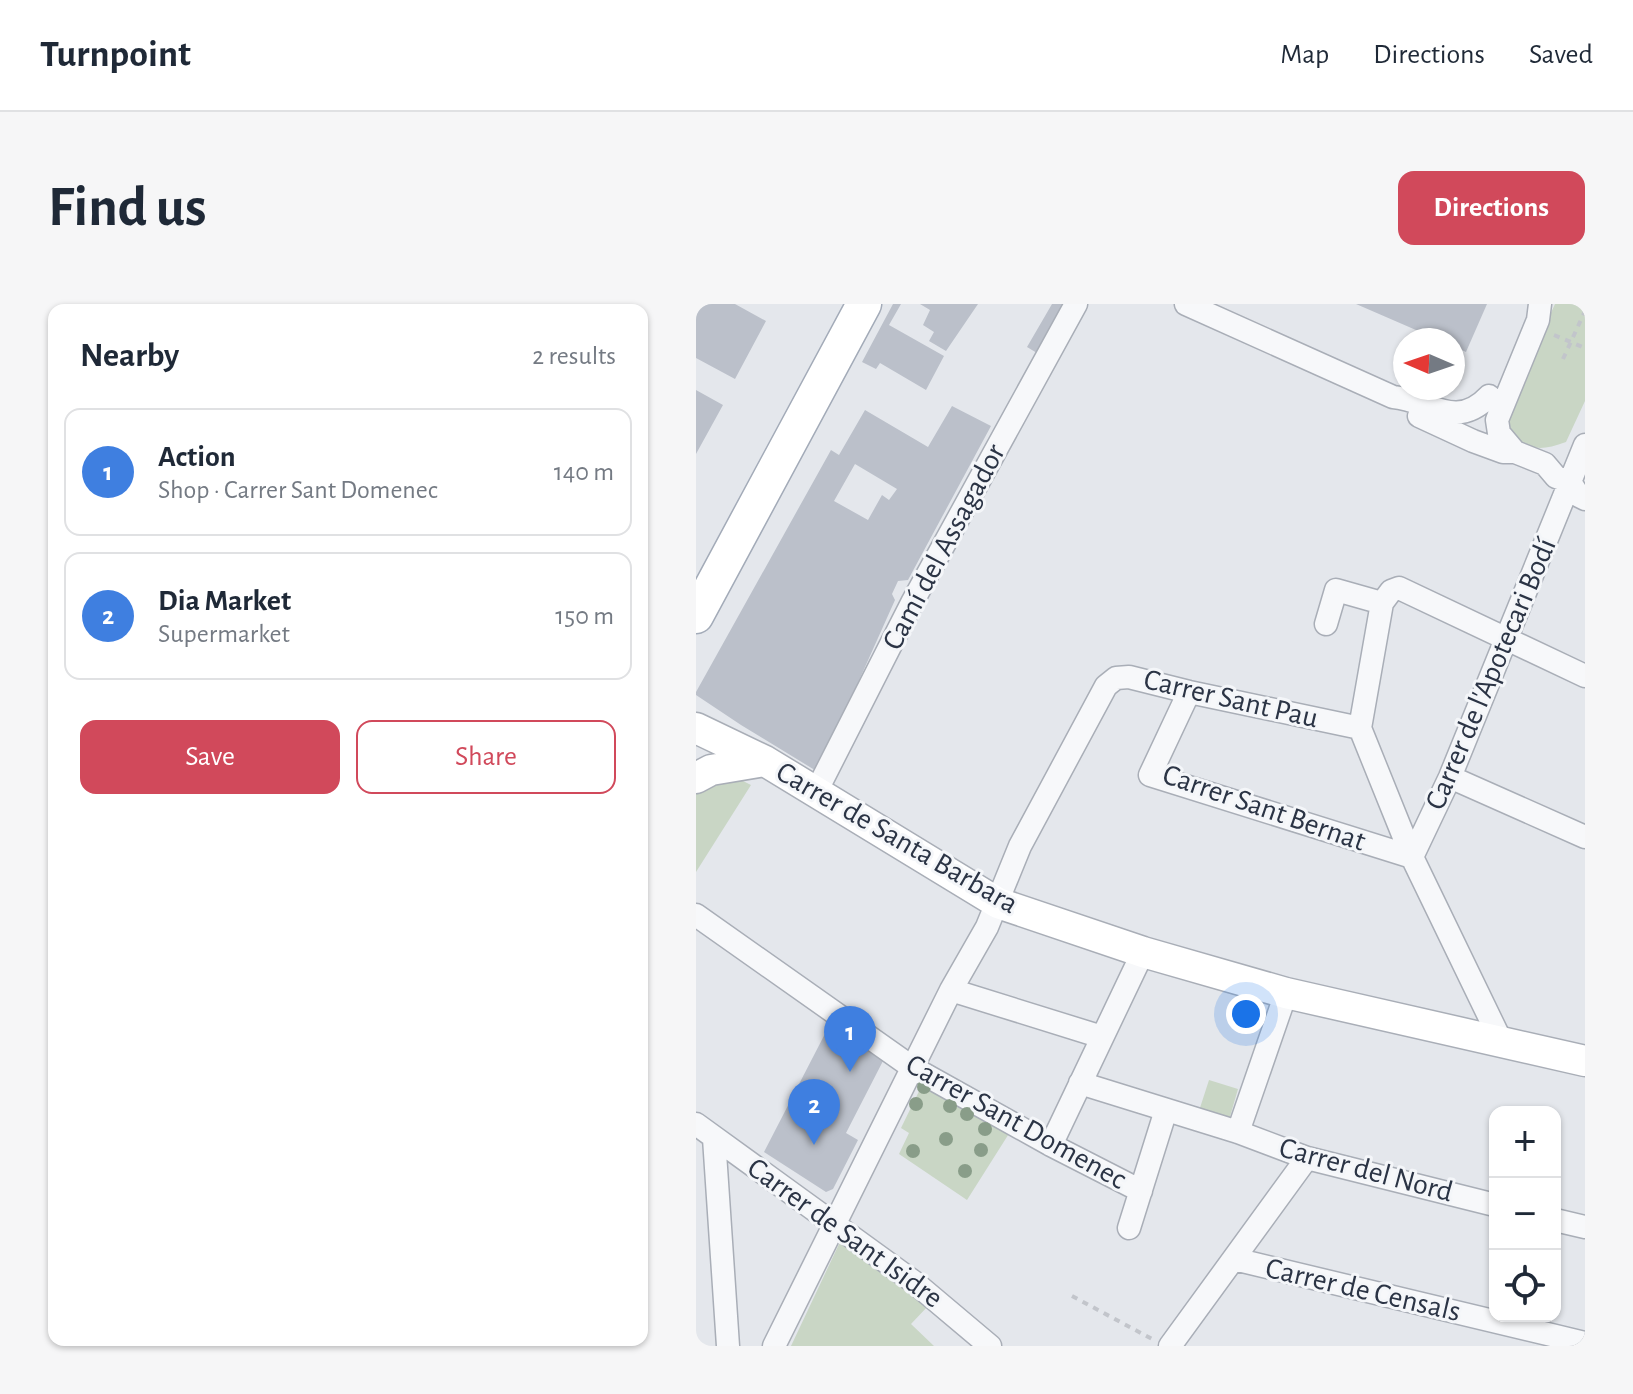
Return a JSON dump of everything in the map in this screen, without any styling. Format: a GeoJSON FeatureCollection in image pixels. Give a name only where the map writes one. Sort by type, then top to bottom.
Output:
{"type":"FeatureCollection","features":[{"type":"Feature","properties":{"kind":"main road"},"geometry":{"type":"LineString","coordinates":[[696,572],[842,304]]}},
{"type":"Feature","properties":{"kind":"main road"},"geometry":{"type":"LineString","coordinates":[[696,616],[864,304]]}},
{"type":"Feature","properties":{"kind":"street","name":"Camí del Assagador"},"geometry":{"type":"LineString","coordinates":[[816,792],[913,601],[1076,304]]}},
{"type":"Feature","properties":{"kind":"street"},"geometry":{"type":"LineString","coordinates":[[1186,304],[1393,397]]}},
{"type":"Feature","properties":{"kind":"street"},"geometry":{"type":"LineString","coordinates":[[1485,445],[1480,434],[1484,401],[1524,322],[1540,304]]}},
{"type":"Feature","properties":{"kind":"street"},"geometry":{"type":"LineString","coordinates":[[1515,452],[1499,433],[1497,420],[1538,320],[1540,304]]}},
{"type":"Feature","properties":{"kind":"street"},"geometry":{"type":"LineString","coordinates":[[1396,400],[1403,408],[1485,445],[1545,464],[1556,477],[1577,491]]}},
{"type":"Feature","properties":{"kind":"street"},"geometry":{"type":"LineString","coordinates":[[1412,400],[1445,413],[1461,412],[1484,401]]}},
{"type":"Feature","properties":{"kind":"street"},"geometry":{"type":"LineString","coordinates":[[1545,464],[1563,459],[1585,431]]}},
{"type":"Feature","properties":{"kind":"street","name":"Carrer de l'Apotecari Bodí"},"geometry":{"type":"LineString","coordinates":[[1412,857],[1450,777],[1506,640],[1577,491],[1585,445]]}},
{"type":"Feature","properties":{"kind":"street"},"geometry":{"type":"LineString","coordinates":[[1326,624],[1336,590],[1386,597],[1399,588],[1585,676]]}},
{"type":"Feature","properties":{"kind":"street","name":"Carrer Sant Pau"},"geometry":{"type":"LineString","coordinates":[[1386,597],[1360,728],[1412,857],[1501,1041]]}},
{"type":"Feature","properties":{"kind":"street","name":"Carrer Sant Pau"},"geometry":{"type":"LineString","coordinates":[[774,1346],[951,990],[998,903],[1020,846],[1106,686],[1116,678],[1129,677],[1360,728]]}},
{"type":"Feature","properties":{"kind":"street","name":"Carrer Sant Bernat"},"geometry":{"type":"LineString","coordinates":[[1189,692],[1150,775],[1412,857]]}},
{"type":"Feature","properties":{"kind":"street","name":"Carrer de Santa Barbara"},"geometry":{"type":"LineString","coordinates":[[696,728],[765,761],[998,903],[1143,952],[1286,993],[1585,1061]]}},
{"type":"Feature","properties":{"kind":"street","name":"Carrer de Santa Barbara"},"geometry":{"type":"LineString","coordinates":[[696,778],[711,770],[765,761]]}},
{"type":"Feature","properties":{"kind":"street"},"geometry":{"type":"LineString","coordinates":[[1450,777],[1585,837]]}},
{"type":"Feature","properties":{"kind":"street","name":"Carrer Sant Domenec"},"geometry":{"type":"LineString","coordinates":[[696,915],[913,1068],[1141,1191]]}},
{"type":"Feature","properties":{"kind":"street"},"geometry":{"type":"LineString","coordinates":[[1051,1145],[1143,952]]}},
{"type":"Feature","properties":{"kind":"street"},"geometry":{"type":"LineString","coordinates":[[951,990],[1102,1037]]}},
{"type":"Feature","properties":{"kind":"street"},"geometry":{"type":"LineString","coordinates":[[1238,1132],[1286,993]]}},
{"type":"Feature","properties":{"kind":"street","name":"Carrer del Nord"},"geometry":{"type":"LineString","coordinates":[[1080,1083],[1238,1132],[1307,1158],[1489,1204]]}},
{"type":"Feature","properties":{"kind":"street","name":"Carrer Sant Domenec"},"geometry":{"type":"LineString","coordinates":[[1129,1228],[1166,1110]]}},
{"type":"Feature","properties":{"kind":"street"},"geometry":{"type":"LineString","coordinates":[[705,1131],[728,1346]]}},
{"type":"Feature","properties":{"kind":"street","name":"Carrer de Sant Isidre"},"geometry":{"type":"LineString","coordinates":[[705,1131],[914,1282],[990,1346]]}},
{"type":"Feature","properties":{"kind":"street"},"geometry":{"type":"LineString","coordinates":[[1170,1346],[1307,1158]]}},
{"type":"Feature","properties":{"kind":"street"},"geometry":{"type":"LineString","coordinates":[[1561,1221],[1585,1227]]}},
{"type":"Feature","properties":{"kind":"street","name":"Carrer de Censals"},"geometry":{"type":"LineString","coordinates":[[1234,1259],[1585,1343]]}},
{"type":"Feature","properties":{"kind":"path"},"geometry":{"type":"LineString","coordinates":[[1563,359],[1585,311]]}},
{"type":"Feature","properties":{"kind":"path"},"geometry":{"type":"LineString","coordinates":[[1544,331],[1585,348]]}},
{"type":"Feature","properties":{"kind":"path"},"geometry":{"type":"LineString","coordinates":[[1072,1296],[1164,1345]]}},
{"type":"Feature","properties":{"kind":"green space"},"geometry":{"type":"Polygon","coordinates":[[[1555,304],[1585,304],[1585,401],[1566,442],[1541,448],[1520,442],[1506,431],[1506,412],[1555,304]]]}},
{"type":"Feature","properties":{"kind":"green space"},"geometry":{"type":"Polygon","coordinates":[[[745,775],[743,781],[751,785],[696,872],[696,793],[701,787],[745,775]]]}},
{"type":"Feature","properties":{"kind":"green space"},"geometry":{"type":"Polygon","coordinates":[[[1209,1080],[1238,1089],[1229,1120],[1198,1114],[1209,1080]]]}},
{"type":"Feature","properties":{"kind":"green space"},"geometry":{"type":"Polygon","coordinates":[[[924,1081],[1010,1132],[967,1200],[899,1154],[909,1133],[901,1128],[924,1081]]]}},
{"type":"Feature","properties":{"kind":"green space"},"geometry":{"type":"Polygon","coordinates":[[[840,1242],[929,1305],[911,1324],[934,1346],[791,1346],[840,1242]]]}},
{"type":"Feature","properties":{"kind":"building"},"geometry":{"type":"Polygon","coordinates":[[[701,304],[735,304],[766,321],[735,379],[696,358],[696,314],[701,304]]]}},
{"type":"Feature","properties":{"kind":"building"},"geometry":{"type":"Polygon","coordinates":[[[893,304],[901,304],[889,325],[944,356],[926,390],[880,363],[876,369],[862,362],[893,304]]]}},
{"type":"Feature","properties":{"kind":"building"},"geometry":{"type":"Polygon","coordinates":[[[920,304],[978,304],[946,351],[929,341],[934,332],[923,325],[930,310],[920,304]]]}},
{"type":"Feature","properties":{"kind":"building"},"geometry":{"type":"Polygon","coordinates":[[[1052,304],[1065,304],[1037,353],[1027,347],[1052,304]]]}},
{"type":"Feature","properties":{"kind":"building"},"geometry":{"type":"Polygon","coordinates":[[[1356,304],[1487,304],[1466,352],[1465,328],[1411,328],[1356,304]]]}},
{"type":"Feature","properties":{"kind":"building"},"geometry":{"type":"Polygon","coordinates":[[[696,390],[723,405],[696,454],[696,390]]]}},
{"type":"Feature","properties":{"kind":"building"},"geometry":{"type":"Polygon","coordinates":[[[952,406],[991,426],[908,580],[898,581],[892,594],[895,600],[818,772],[741,725],[696,695],[696,692],[831,450],[839,455],[865,410],[928,447],[952,406]],[[855,464],[834,501],[868,520],[882,495],[889,500],[897,489],[855,464]]]}},
{"type":"Feature","properties":{"kind":"building"},"geometry":{"type":"Polygon","coordinates":[[[829,1026],[883,1061],[846,1133],[858,1140],[833,1189],[826,1192],[764,1152],[829,1026]]]}},
{"type":"Feature","properties":{"kind":"place","name":"Action"},"geometry":{"type":"Point","coordinates":[850,1072]}},
{"type":"Feature","properties":{"kind":"place","name":"Dia Market"},"geometry":{"type":"Point","coordinates":[814,1145]}}]}
